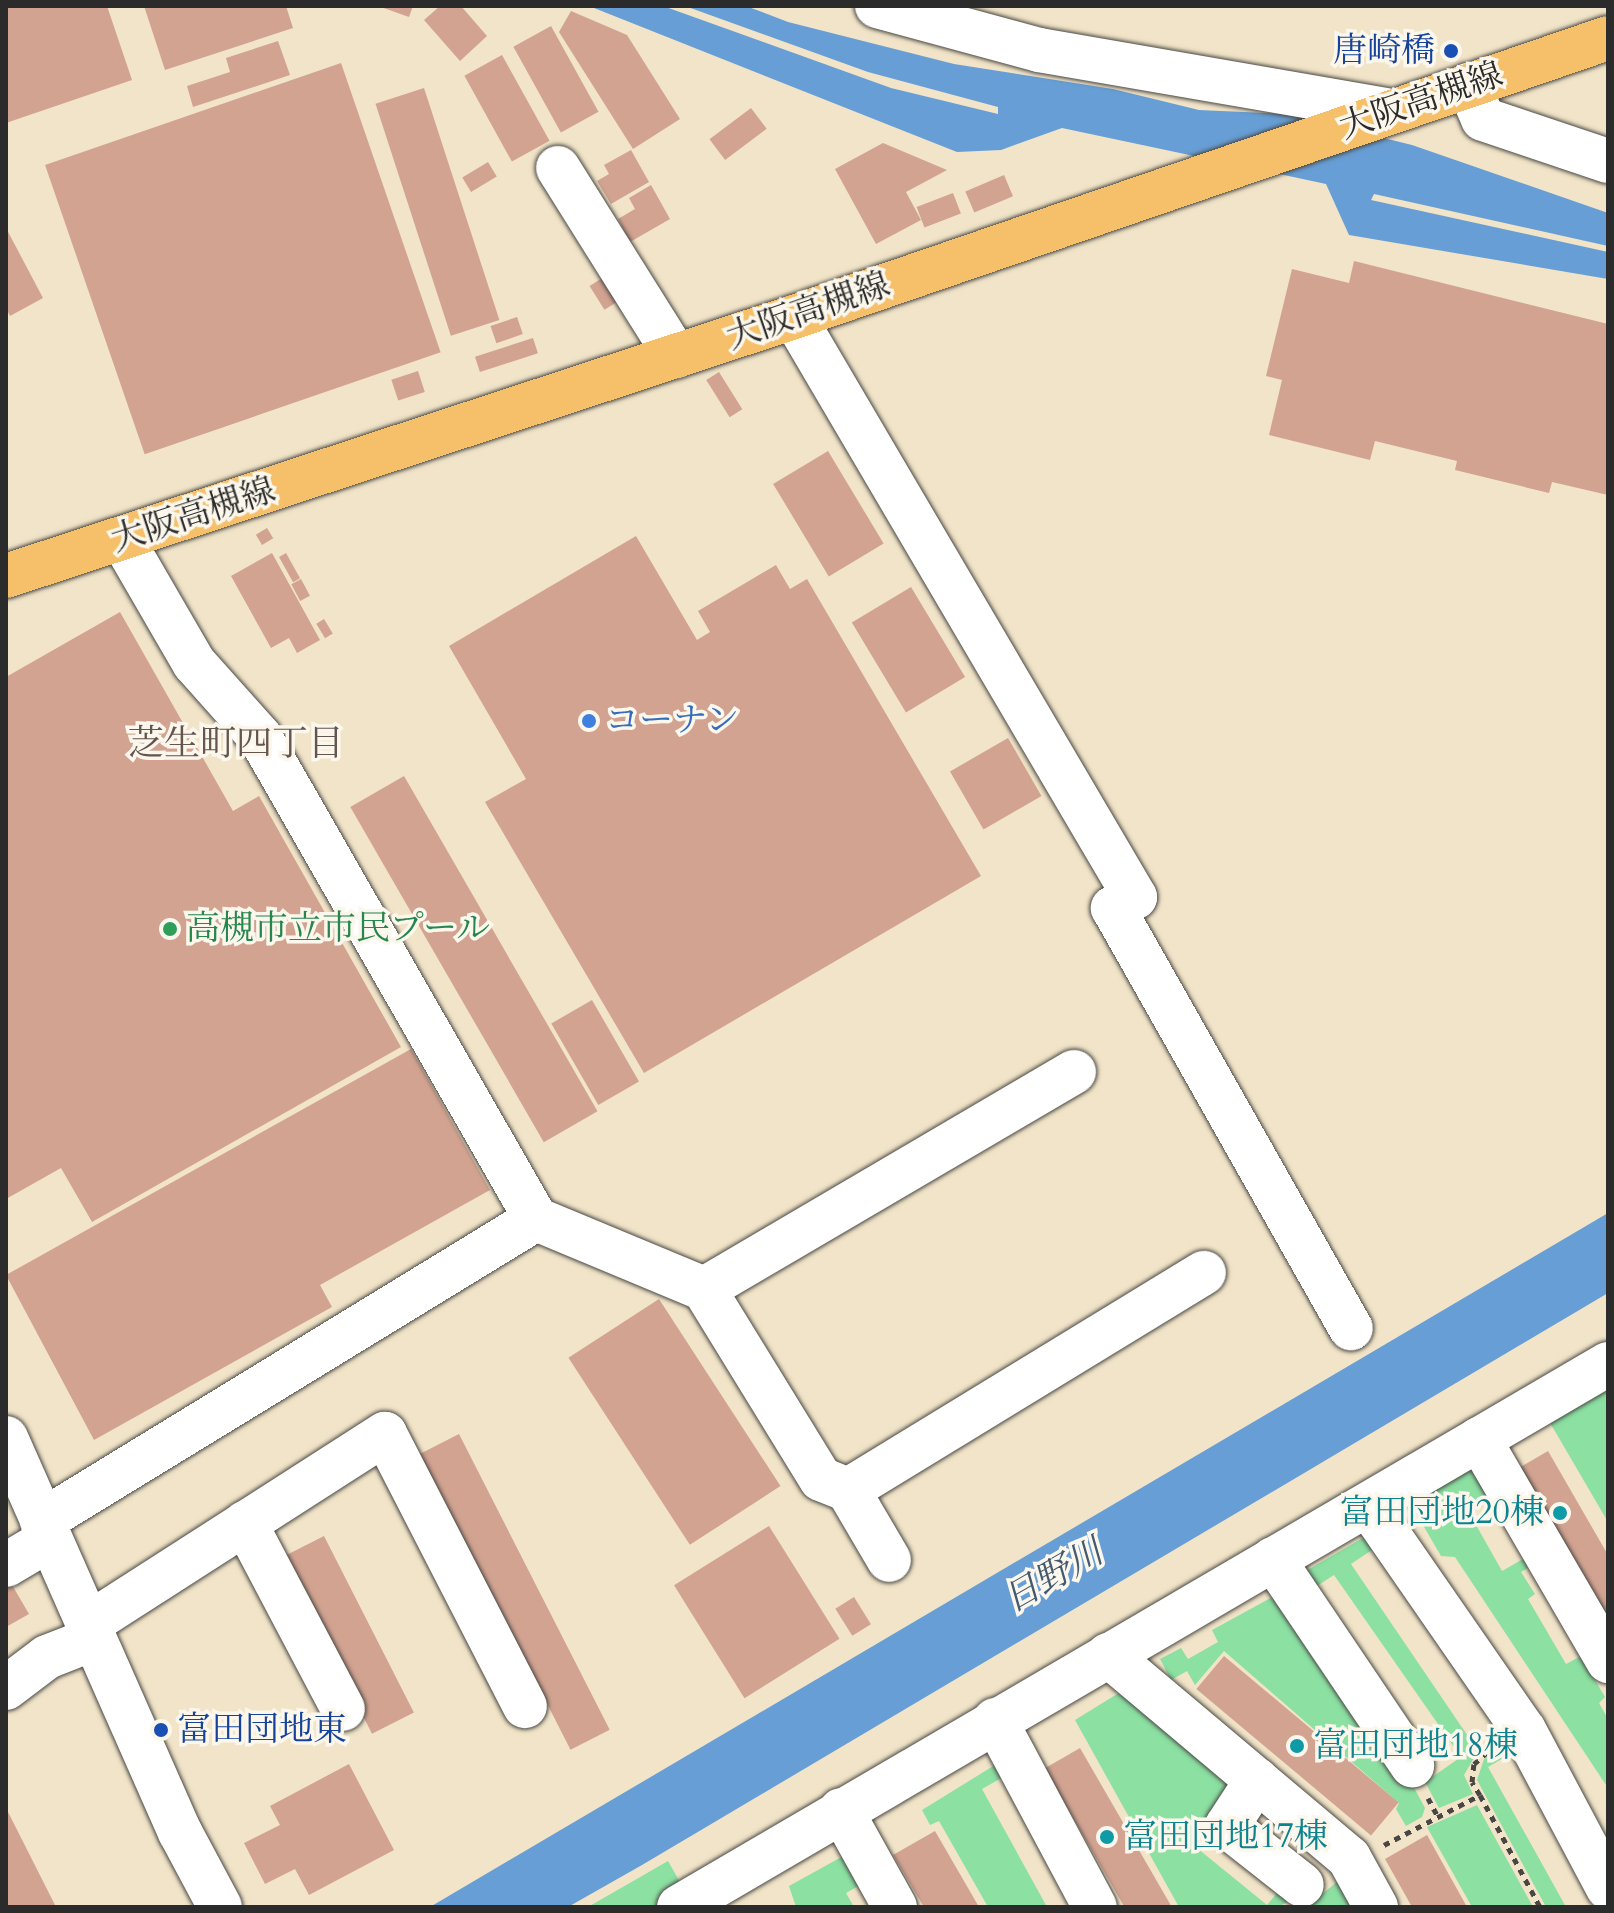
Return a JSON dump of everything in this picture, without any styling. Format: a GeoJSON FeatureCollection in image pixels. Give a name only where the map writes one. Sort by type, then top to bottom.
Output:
{"type":"FeatureCollection","features":[{"type":"Feature","properties":{"kind":"main road","name":"大阪高槻線"},"geometry":{"type":"LineString","coordinates":[[6,576],[794,317],[1608,38]]}},
{"type":"Feature","properties":{"kind":"street"},"geometry":{"type":"LineString","coordinates":[[901,9],[1039,50],[1373,118]]}},
{"type":"Feature","properties":{"kind":"street"},"geometry":{"type":"LineString","coordinates":[[1468,85],[1483,119],[1608,161]]}},
{"type":"Feature","properties":{"kind":"street"},"geometry":{"type":"LineString","coordinates":[[558,168],[676,356]]}},
{"type":"Feature","properties":{"kind":"street"},"geometry":{"type":"LineString","coordinates":[[794,317],[1135,897],[1113,908],[1351,1328]]}},
{"type":"Feature","properties":{"kind":"street"},"geometry":{"type":"LineString","coordinates":[[122,539],[194,663],[260,737],[536,1219],[704,1289],[821,1479],[848,1490],[889,1560]]}},
{"type":"Feature","properties":{"kind":"street"},"geometry":{"type":"LineString","coordinates":[[704,1289],[1074,1072]]}},
{"type":"Feature","properties":{"kind":"street"},"geometry":{"type":"LineString","coordinates":[[6,1565],[46,1530],[536,1219]]}},
{"type":"Feature","properties":{"kind":"street"},"geometry":{"type":"LineString","coordinates":[[848,1490],[1204,1273]]}},
{"type":"Feature","properties":{"kind":"street"},"geometry":{"type":"LineString","coordinates":[[693,1903],[841,1810],[1273,1559],[1370,1508],[1479,1439],[1608,1364]]}},
{"type":"Feature","properties":{"kind":"street"},"geometry":{"type":"LineString","coordinates":[[6,1688],[245,1523],[385,1434],[525,1706]]}},
{"type":"Feature","properties":{"kind":"street"},"geometry":{"type":"LineString","coordinates":[[6,1438],[180,1832],[220,1907]]}},
{"type":"Feature","properties":{"kind":"street"},"geometry":{"type":"LineString","coordinates":[[1479,1439],[1608,1661]]}},
{"type":"Feature","properties":{"kind":"street"},"geometry":{"type":"LineString","coordinates":[[1370,1508],[1524,1730],[1608,1888]]}},
{"type":"Feature","properties":{"kind":"street"},"geometry":{"type":"LineString","coordinates":[[245,1523],[343,1709]]}},
{"type":"Feature","properties":{"kind":"street"},"geometry":{"type":"LineString","coordinates":[[1273,1559],[1412,1765]]}},
{"type":"Feature","properties":{"kind":"street"},"geometry":{"type":"LineString","coordinates":[[1108,1655],[1353,1864],[1376,1907]]}},
{"type":"Feature","properties":{"kind":"street"},"geometry":{"type":"LineString","coordinates":[[995,1720],[1095,1907]]}},
{"type":"Feature","properties":{"kind":"street"},"geometry":{"type":"LineString","coordinates":[[1257,1780],[1227,1826],[1302,1885]]}},
{"type":"Feature","properties":{"kind":"street"},"geometry":{"type":"LineString","coordinates":[[841,1810],[895,1907]]}},
{"type":"Feature","properties":{"kind":"path"},"geometry":{"type":"LineString","coordinates":[[1524,1730],[1477,1758],[1472,1782],[1540,1907]]}},
{"type":"Feature","properties":{"kind":"path"},"geometry":{"type":"LineString","coordinates":[[1353,1864],[1480,1795]]}},
{"type":"Feature","properties":{"kind":"green space"},"geometry":{"type":"Polygon","coordinates":[[[1608,1388],[1608,1522],[1549,1421],[1608,1388]]]}},
{"type":"Feature","properties":{"kind":"green space"},"geometry":{"type":"Polygon","coordinates":[[[1477,1466],[1494,1494],[1467,1509],[1502,1571],[1523,1559],[1528,1568],[1521,1572],[1535,1594],[1528,1599],[1566,1664],[1581,1656],[1605,1697],[1599,1703],[1608,1719],[1608,1788],[1455,1557],[1441,1556],[1409,1501],[1477,1466]]]}},
{"type":"Feature","properties":{"kind":"green space"},"geometry":{"type":"Polygon","coordinates":[[[1368,1535],[1375,1548],[1351,1564],[1478,1751],[1464,1775],[1473,1794],[1439,1808],[1425,1782],[1461,1757],[1334,1575],[1309,1591],[1297,1576],[1368,1535]]]}},
{"type":"Feature","properties":{"kind":"green space"},"geometry":{"type":"Polygon","coordinates":[[[1280,1593],[1404,1769],[1425,1808],[1422,1817],[1406,1826],[1396,1809],[1399,1803],[1224,1651],[1195,1685],[1187,1671],[1171,1680],[1160,1659],[1181,1648],[1188,1659],[1218,1642],[1212,1630],[1280,1593]]]}},
{"type":"Feature","properties":{"kind":"green space"},"geometry":{"type":"Polygon","coordinates":[[[1135,1683],[1252,1781],[1192,1844],[1267,1905],[1288,1880],[1301,1895],[1278,1907],[1179,1907],[1075,1720],[1135,1683]]]}},
{"type":"Feature","properties":{"kind":"green space"},"geometry":{"type":"Polygon","coordinates":[[[1507,1744],[1512,1753],[1488,1767],[1566,1907],[1546,1907],[1477,1780],[1484,1759],[1507,1744]]]}},
{"type":"Feature","properties":{"kind":"green space"},"geometry":{"type":"Polygon","coordinates":[[[1003,1760],[1010,1773],[982,1789],[1047,1907],[988,1907],[939,1821],[930,1825],[922,1810],[1003,1760]]]}},
{"type":"Feature","properties":{"kind":"green space"},"geometry":{"type":"Polygon","coordinates":[[[1477,1805],[1533,1907],[1472,1907],[1427,1827],[1477,1805]]]}},
{"type":"Feature","properties":{"kind":"green space"},"geometry":{"type":"Polygon","coordinates":[[[856,1849],[873,1878],[846,1893],[854,1907],[796,1907],[789,1886],[856,1849]]]}},
{"type":"Feature","properties":{"kind":"green space"},"geometry":{"type":"Polygon","coordinates":[[[668,1861],[685,1891],[658,1907],[588,1907],[668,1861]]]}},
{"type":"Feature","properties":{"kind":"green space"},"geometry":{"type":"Polygon","coordinates":[[[1349,1872],[1368,1907],[1299,1907],[1321,1895],[1349,1872]]]}},
{"type":"Feature","properties":{"kind":"water"},"geometry":{"type":"Polygon","coordinates":[[[589,6],[663,6],[891,88],[998,114],[998,107],[868,72],[685,6],[746,6],[788,22],[954,64],[1113,89],[1199,110],[1286,114],[1412,145],[1608,213],[1608,246],[1374,194],[1371,200],[1608,252],[1608,279],[1349,235],[1326,184],[1062,128],[1001,150],[957,152],[589,6]]]}},
{"type":"Feature","properties":{"kind":"water","name":"日野川"},"geometry":{"type":"Polygon","coordinates":[[[1608,1213],[1608,1293],[642,1865],[568,1907],[430,1907],[1608,1213]]]}},
{"type":"Feature","properties":{"kind":"building"},"geometry":{"type":"Polygon","coordinates":[[[6,6],[107,6],[132,80],[6,123],[6,6]]]}},
{"type":"Feature","properties":{"kind":"building"},"geometry":{"type":"Polygon","coordinates":[[[144,6],[286,6],[293,28],[165,70],[144,6]]]}},
{"type":"Feature","properties":{"kind":"building"},"geometry":{"type":"Polygon","coordinates":[[[378,6],[413,6],[409,17],[378,6]]]}},
{"type":"Feature","properties":{"kind":"building"},"geometry":{"type":"Polygon","coordinates":[[[440,6],[461,6],[487,36],[460,61],[424,20],[440,6]]]}},
{"type":"Feature","properties":{"kind":"building"},"geometry":{"type":"Polygon","coordinates":[[[571,11],[627,35],[680,119],[633,149],[559,32],[571,11]]]}},
{"type":"Feature","properties":{"kind":"building"},"geometry":{"type":"Polygon","coordinates":[[[551,26],[599,112],[561,133],[513,47],[551,26]]]}},
{"type":"Feature","properties":{"kind":"building"},"geometry":{"type":"Polygon","coordinates":[[[278,41],[290,75],[193,107],[187,86],[230,72],[226,58],[278,41]]]}},
{"type":"Feature","properties":{"kind":"building"},"geometry":{"type":"Polygon","coordinates":[[[502,55],[550,141],[512,162],[464,76],[502,55]]]}},
{"type":"Feature","properties":{"kind":"building"},"geometry":{"type":"Polygon","coordinates":[[[341,63],[441,352],[145,454],[45,165],[341,63]]]}},
{"type":"Feature","properties":{"kind":"building"},"geometry":{"type":"Polygon","coordinates":[[[424,88],[499,320],[451,336],[375,104],[424,88]]]}},
{"type":"Feature","properties":{"kind":"building"},"geometry":{"type":"Polygon","coordinates":[[[751,108],[767,129],[725,160],[709,139],[751,108]]]}},
{"type":"Feature","properties":{"kind":"building"},"geometry":{"type":"Polygon","coordinates":[[[883,143],[947,170],[906,192],[921,220],[876,244],[835,169],[883,143]]]}},
{"type":"Feature","properties":{"kind":"building"},"geometry":{"type":"Polygon","coordinates":[[[631,150],[649,182],[611,204],[597,181],[609,174],[604,165],[631,150]]]}},
{"type":"Feature","properties":{"kind":"building"},"geometry":{"type":"Polygon","coordinates":[[[488,162],[497,177],[471,192],[462,177],[488,162]]]}},
{"type":"Feature","properties":{"kind":"building"},"geometry":{"type":"Polygon","coordinates":[[[1004,175],[1013,196],[974,213],[965,191],[1004,175]]]}},
{"type":"Feature","properties":{"kind":"building"},"geometry":{"type":"Polygon","coordinates":[[[651,185],[670,219],[630,242],[618,219],[635,209],[629,198],[651,185]]]}},
{"type":"Feature","properties":{"kind":"building"},"geometry":{"type":"Polygon","coordinates":[[[953,193],[961,214],[924,228],[917,207],[953,193]]]}},
{"type":"Feature","properties":{"kind":"building"},"geometry":{"type":"Polygon","coordinates":[[[6,228],[43,298],[10,316],[6,308],[6,228]]]}},
{"type":"Feature","properties":{"kind":"building"},"geometry":{"type":"Polygon","coordinates":[[[1354,261],[1608,324],[1608,495],[1552,482],[1549,493],[1455,470],[1457,461],[1375,441],[1370,460],[1269,435],[1282,380],[1266,376],[1292,269],[1349,283],[1354,261]]]}},
{"type":"Feature","properties":{"kind":"building"},"geometry":{"type":"Polygon","coordinates":[[[604,277],[619,301],[604,310],[590,286],[604,277]]]}},
{"type":"Feature","properties":{"kind":"building"},"geometry":{"type":"Polygon","coordinates":[[[517,317],[523,334],[496,343],[491,326],[517,317]]]}},
{"type":"Feature","properties":{"kind":"building"},"geometry":{"type":"Polygon","coordinates":[[[533,338],[538,353],[480,372],[475,357],[533,338]]]}},
{"type":"Feature","properties":{"kind":"building"},"geometry":{"type":"Polygon","coordinates":[[[418,371],[425,392],[398,401],[391,380],[418,371]]]}},
{"type":"Feature","properties":{"kind":"building"},"geometry":{"type":"Polygon","coordinates":[[[719,372],[742,409],[730,417],[706,380],[719,372]]]}},
{"type":"Feature","properties":{"kind":"building"},"geometry":{"type":"Polygon","coordinates":[[[828,451],[884,544],[829,577],[773,484],[828,451]]]}},
{"type":"Feature","properties":{"kind":"building"},"geometry":{"type":"Polygon","coordinates":[[[267,528],[273,538],[262,545],[256,535],[267,528]]]}},
{"type":"Feature","properties":{"kind":"building"},"geometry":{"type":"Polygon","coordinates":[[[636,536],[697,640],[710,632],[698,611],[776,565],[790,589],[807,579],[981,876],[644,1073],[485,802],[526,779],[449,646],[636,536]]]}},
{"type":"Feature","properties":{"kind":"building"},"geometry":{"type":"Polygon","coordinates":[[[272,553],[320,640],[297,653],[289,638],[271,648],[231,576],[272,553]]]}},
{"type":"Feature","properties":{"kind":"building"},"geometry":{"type":"Polygon","coordinates":[[[286,553],[300,578],[293,582],[279,557],[286,553]]]}},
{"type":"Feature","properties":{"kind":"building"},"geometry":{"type":"Polygon","coordinates":[[[301,579],[310,596],[300,601],[291,584],[301,579]]]}},
{"type":"Feature","properties":{"kind":"building"},"geometry":{"type":"Polygon","coordinates":[[[911,587],[965,677],[906,713],[852,623],[911,587]]]}},
{"type":"Feature","properties":{"kind":"building","name":"高槻市立市民プール"},"geometry":{"type":"Polygon","coordinates":[[[120,612],[233,811],[259,796],[401,1047],[92,1222],[61,1168],[6,1199],[6,677],[120,612]]]}},
{"type":"Feature","properties":{"kind":"building"},"geometry":{"type":"Polygon","coordinates":[[[324,619],[333,634],[325,638],[316,624],[324,619]]]}},
{"type":"Feature","properties":{"kind":"building"},"geometry":{"type":"Polygon","coordinates":[[[1008,738],[1042,796],[983,830],[950,772],[1008,738]]]}},
{"type":"Feature","properties":{"kind":"building"},"geometry":{"type":"Polygon","coordinates":[[[404,776],[598,1111],[544,1142],[350,807],[404,776]]]}},
{"type":"Feature","properties":{"kind":"building"},"geometry":{"type":"Polygon","coordinates":[[[592,1000],[639,1081],[598,1105],[551,1024],[592,1000]]]}},
{"type":"Feature","properties":{"kind":"building"},"geometry":{"type":"Polygon","coordinates":[[[411,1049],[490,1190],[320,1285],[332,1307],[94,1440],[6,1275],[411,1049]]]}},
{"type":"Feature","properties":{"kind":"building"},"geometry":{"type":"Polygon","coordinates":[[[659,1299],[780,1486],[690,1545],[568,1358],[659,1299]]]}},
{"type":"Feature","properties":{"kind":"building"},"geometry":{"type":"Polygon","coordinates":[[[459,1434],[610,1730],[571,1750],[420,1454],[459,1434]]]}},
{"type":"Feature","properties":{"kind":"building","name":"富田団地20棟"},"geometry":{"type":"Polygon","coordinates":[[[1548,1451],[1608,1555],[1608,1638],[1512,1472],[1548,1451]]]}},
{"type":"Feature","properties":{"kind":"building"},"geometry":{"type":"Polygon","coordinates":[[[769,1526],[839,1639],[744,1698],[674,1585],[769,1526]]]}},
{"type":"Feature","properties":{"kind":"building"},"geometry":{"type":"Polygon","coordinates":[[[324,1536],[414,1712],[372,1734],[282,1557],[324,1536]]]}},
{"type":"Feature","properties":{"kind":"building"},"geometry":{"type":"Polygon","coordinates":[[[6,1579],[29,1614],[6,1627],[6,1579]]]}},
{"type":"Feature","properties":{"kind":"building"},"geometry":{"type":"Polygon","coordinates":[[[854,1597],[871,1624],[852,1636],[835,1609],[854,1597]]]}},
{"type":"Feature","properties":{"kind":"building","name":"富田団地18棟"},"geometry":{"type":"Polygon","coordinates":[[[1224,1656],[1399,1803],[1371,1835],[1196,1689],[1224,1656]]]}},
{"type":"Feature","properties":{"kind":"building","name":"富田団地17棟"},"geometry":{"type":"Polygon","coordinates":[[[1080,1748],[1172,1906],[1124,1907],[1044,1768],[1080,1748]]]}},
{"type":"Feature","properties":{"kind":"building"},"geometry":{"type":"Polygon","coordinates":[[[349,1764],[394,1850],[309,1895],[295,1869],[265,1884],[244,1843],[280,1825],[270,1806],[349,1764]]]}},
{"type":"Feature","properties":{"kind":"building"},"geometry":{"type":"Polygon","coordinates":[[[6,1808],[56,1907],[8,1907],[6,1808]]]}},
{"type":"Feature","properties":{"kind":"building"},"geometry":{"type":"Polygon","coordinates":[[[935,1831],[979,1907],[924,1907],[893,1855],[935,1831]]]}},
{"type":"Feature","properties":{"kind":"building"},"geometry":{"type":"Polygon","coordinates":[[[1427,1835],[1467,1907],[1412,1907],[1385,1859],[1427,1835]]]}},
{"type":"Feature","properties":{"kind":"place","name":"唐崎橋"},"geometry":{"type":"Point","coordinates":[1451,51]}},
{"type":"Feature","properties":{"kind":"place","name":"コーナン"},"geometry":{"type":"Point","coordinates":[589,721]}},
{"type":"Feature","properties":{"kind":"place","name":"高槻市立市民プール"},"geometry":{"type":"Point","coordinates":[170,929]}},
{"type":"Feature","properties":{"kind":"place","name":"富田団地20棟"},"geometry":{"type":"Point","coordinates":[1560,1513]}},
{"type":"Feature","properties":{"kind":"place","name":"富田団地東"},"geometry":{"type":"Point","coordinates":[161,1730]}},
{"type":"Feature","properties":{"kind":"place","name":"富田団地18棟"},"geometry":{"type":"Point","coordinates":[1297,1746]}},
{"type":"Feature","properties":{"kind":"place","name":"富田団地17棟"},"geometry":{"type":"Point","coordinates":[1107,1837]}},
{"type":"Feature","properties":{"kind":"district","name":"芝生町四丁目"},"geometry":{"type":"Point","coordinates":[236,744]}}]}
